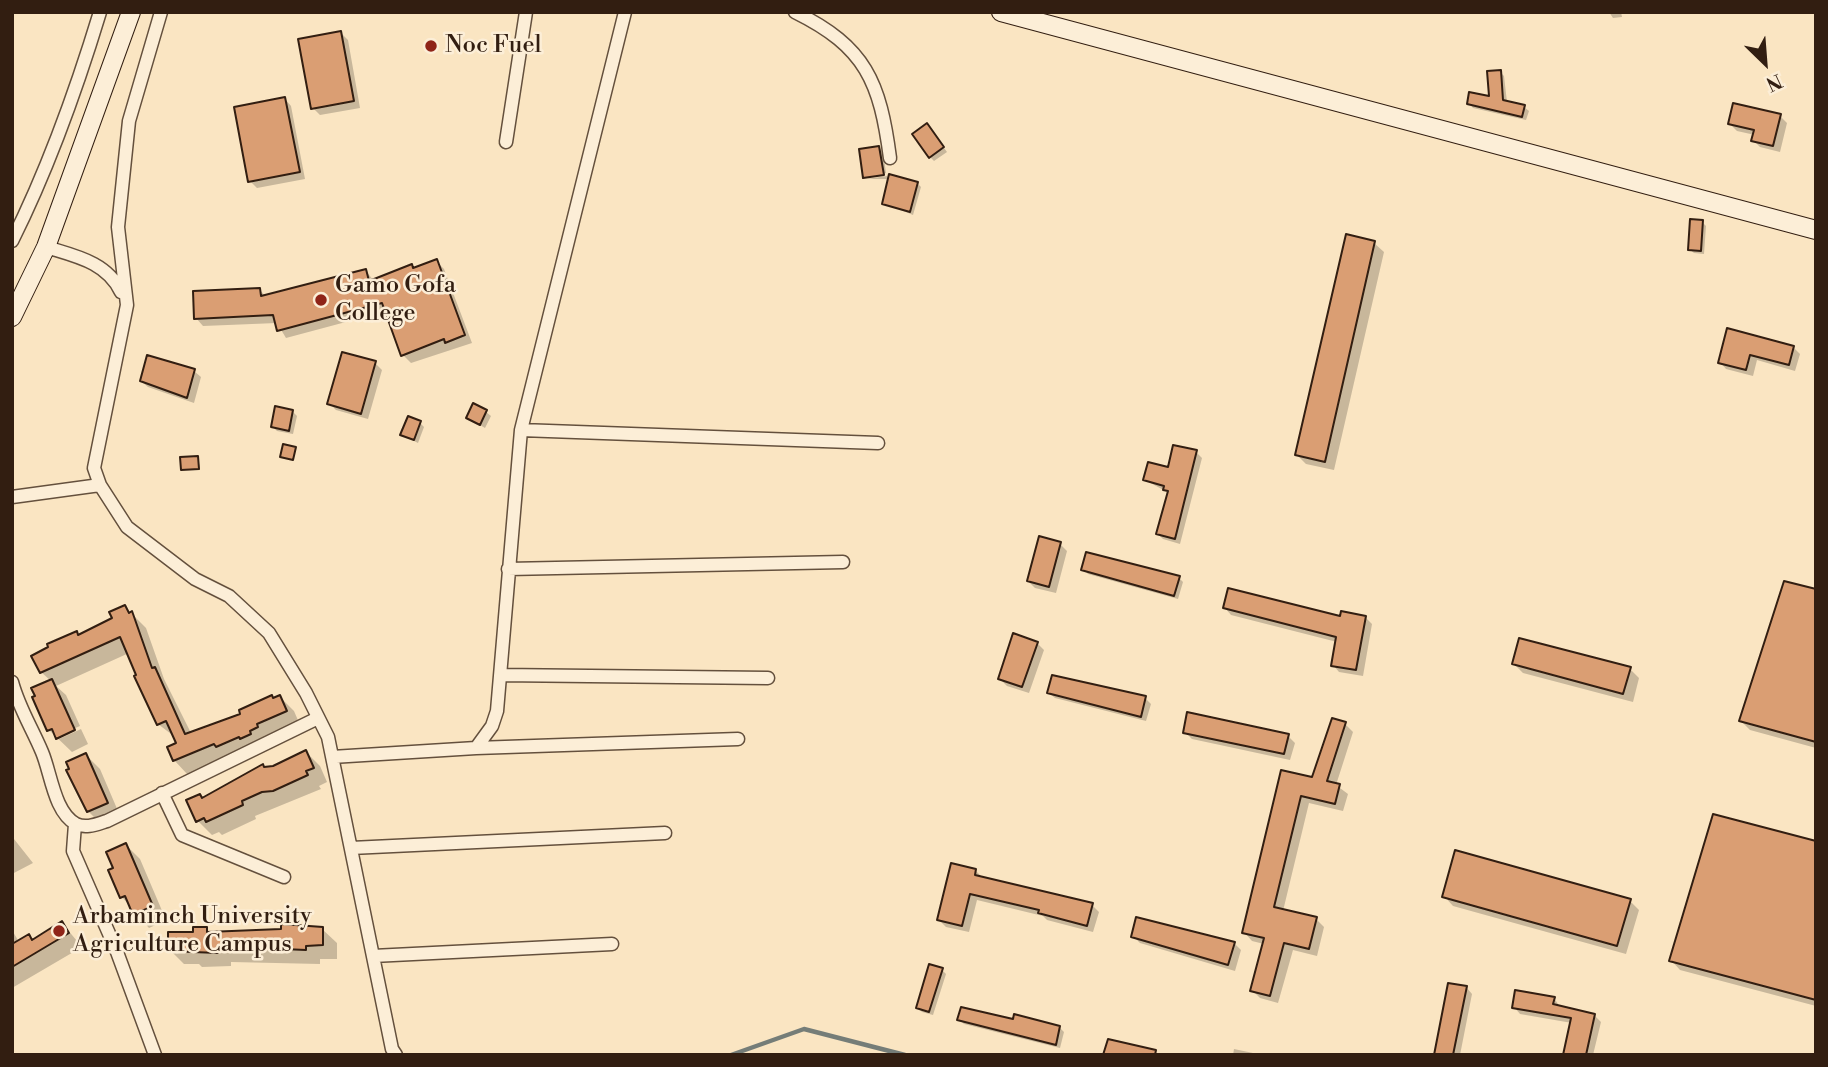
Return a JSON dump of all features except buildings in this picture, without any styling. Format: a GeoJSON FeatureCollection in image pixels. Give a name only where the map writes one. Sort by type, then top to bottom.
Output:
{"type":"FeatureCollection","features":[{"type":"Feature","properties":{"kind":"street"},"geometry":{"type":"LineString","coordinates":[[12,241],[43,178],[75,94],[100,12]]}},
{"type":"Feature","properties":{"kind":"street"},"geometry":{"type":"LineString","coordinates":[[161,12],[129,121],[118,227],[127,305],[94,467],[100,485],[127,527],[195,579],[229,596],[269,633],[318,718],[332,757],[392,1049],[396,1055]]}},
{"type":"Feature","properties":{"kind":"street"},"geometry":{"type":"LineString","coordinates":[[506,142],[526,12]]}},
{"type":"Feature","properties":{"kind":"street"},"geometry":{"type":"LineString","coordinates":[[476,748],[492,726],[500,676],[521,430],[625,12]]}},
{"type":"Feature","properties":{"kind":"street"},"geometry":{"type":"LineString","coordinates":[[795,12],[826,28],[870,76],[884,109],[890,158]]}},
{"type":"Feature","properties":{"kind":"street"},"geometry":{"type":"LineString","coordinates":[[1001,12],[1816,230]]}},
{"type":"Feature","properties":{"kind":"street"},"geometry":{"type":"LineString","coordinates":[[12,317],[47,247],[133,16]]}},
{"type":"Feature","properties":{"kind":"street"},"geometry":{"type":"LineString","coordinates":[[47,247],[88,259],[102,269],[116,281],[127,305]]}},
{"type":"Feature","properties":{"kind":"street"},"geometry":{"type":"LineString","coordinates":[[521,430],[878,443]]}},
{"type":"Feature","properties":{"kind":"street"},"geometry":{"type":"LineString","coordinates":[[12,497],[100,485]]}},
{"type":"Feature","properties":{"kind":"street"},"geometry":{"type":"LineString","coordinates":[[508,569],[843,562]]}},
{"type":"Feature","properties":{"kind":"street"},"geometry":{"type":"LineString","coordinates":[[500,676],[768,678]]}},
{"type":"Feature","properties":{"kind":"street"},"geometry":{"type":"LineString","coordinates":[[12,682],[20,710],[42,751],[65,814],[75,824],[86,827],[107,821],[318,718]]}},
{"type":"Feature","properties":{"kind":"street"},"geometry":{"type":"LineString","coordinates":[[332,757],[476,748],[738,738]]}},
{"type":"Feature","properties":{"kind":"street"},"geometry":{"type":"LineString","coordinates":[[162,793],[182,835],[284,877]]}},
{"type":"Feature","properties":{"kind":"street"},"geometry":{"type":"LineString","coordinates":[[75,824],[74,851],[117,952],[155,1055]]}},
{"type":"Feature","properties":{"kind":"street"},"geometry":{"type":"LineString","coordinates":[[351,848],[666,833]]}},
{"type":"Feature","properties":{"kind":"street"},"geometry":{"type":"LineString","coordinates":[[373,956],[612,944]]}},
{"type":"Feature","properties":{"kind":"waterway"},"geometry":{"type":"LineString","coordinates":[[731,1055],[804,1029],[905,1055]]}},
{"type":"Feature","properties":{"kind":"place","name":"Noc Fuel"},"geometry":{"type":"Point","coordinates":[431,46]}},
{"type":"Feature","properties":{"kind":"place","name":"Gamo Gofa College"},"geometry":{"type":"Point","coordinates":[321,300]}},
{"type":"Feature","properties":{"kind":"place","name":"Arbaminch University Agriculture Campus"},"geometry":{"type":"Point","coordinates":[59,931]}}]}
